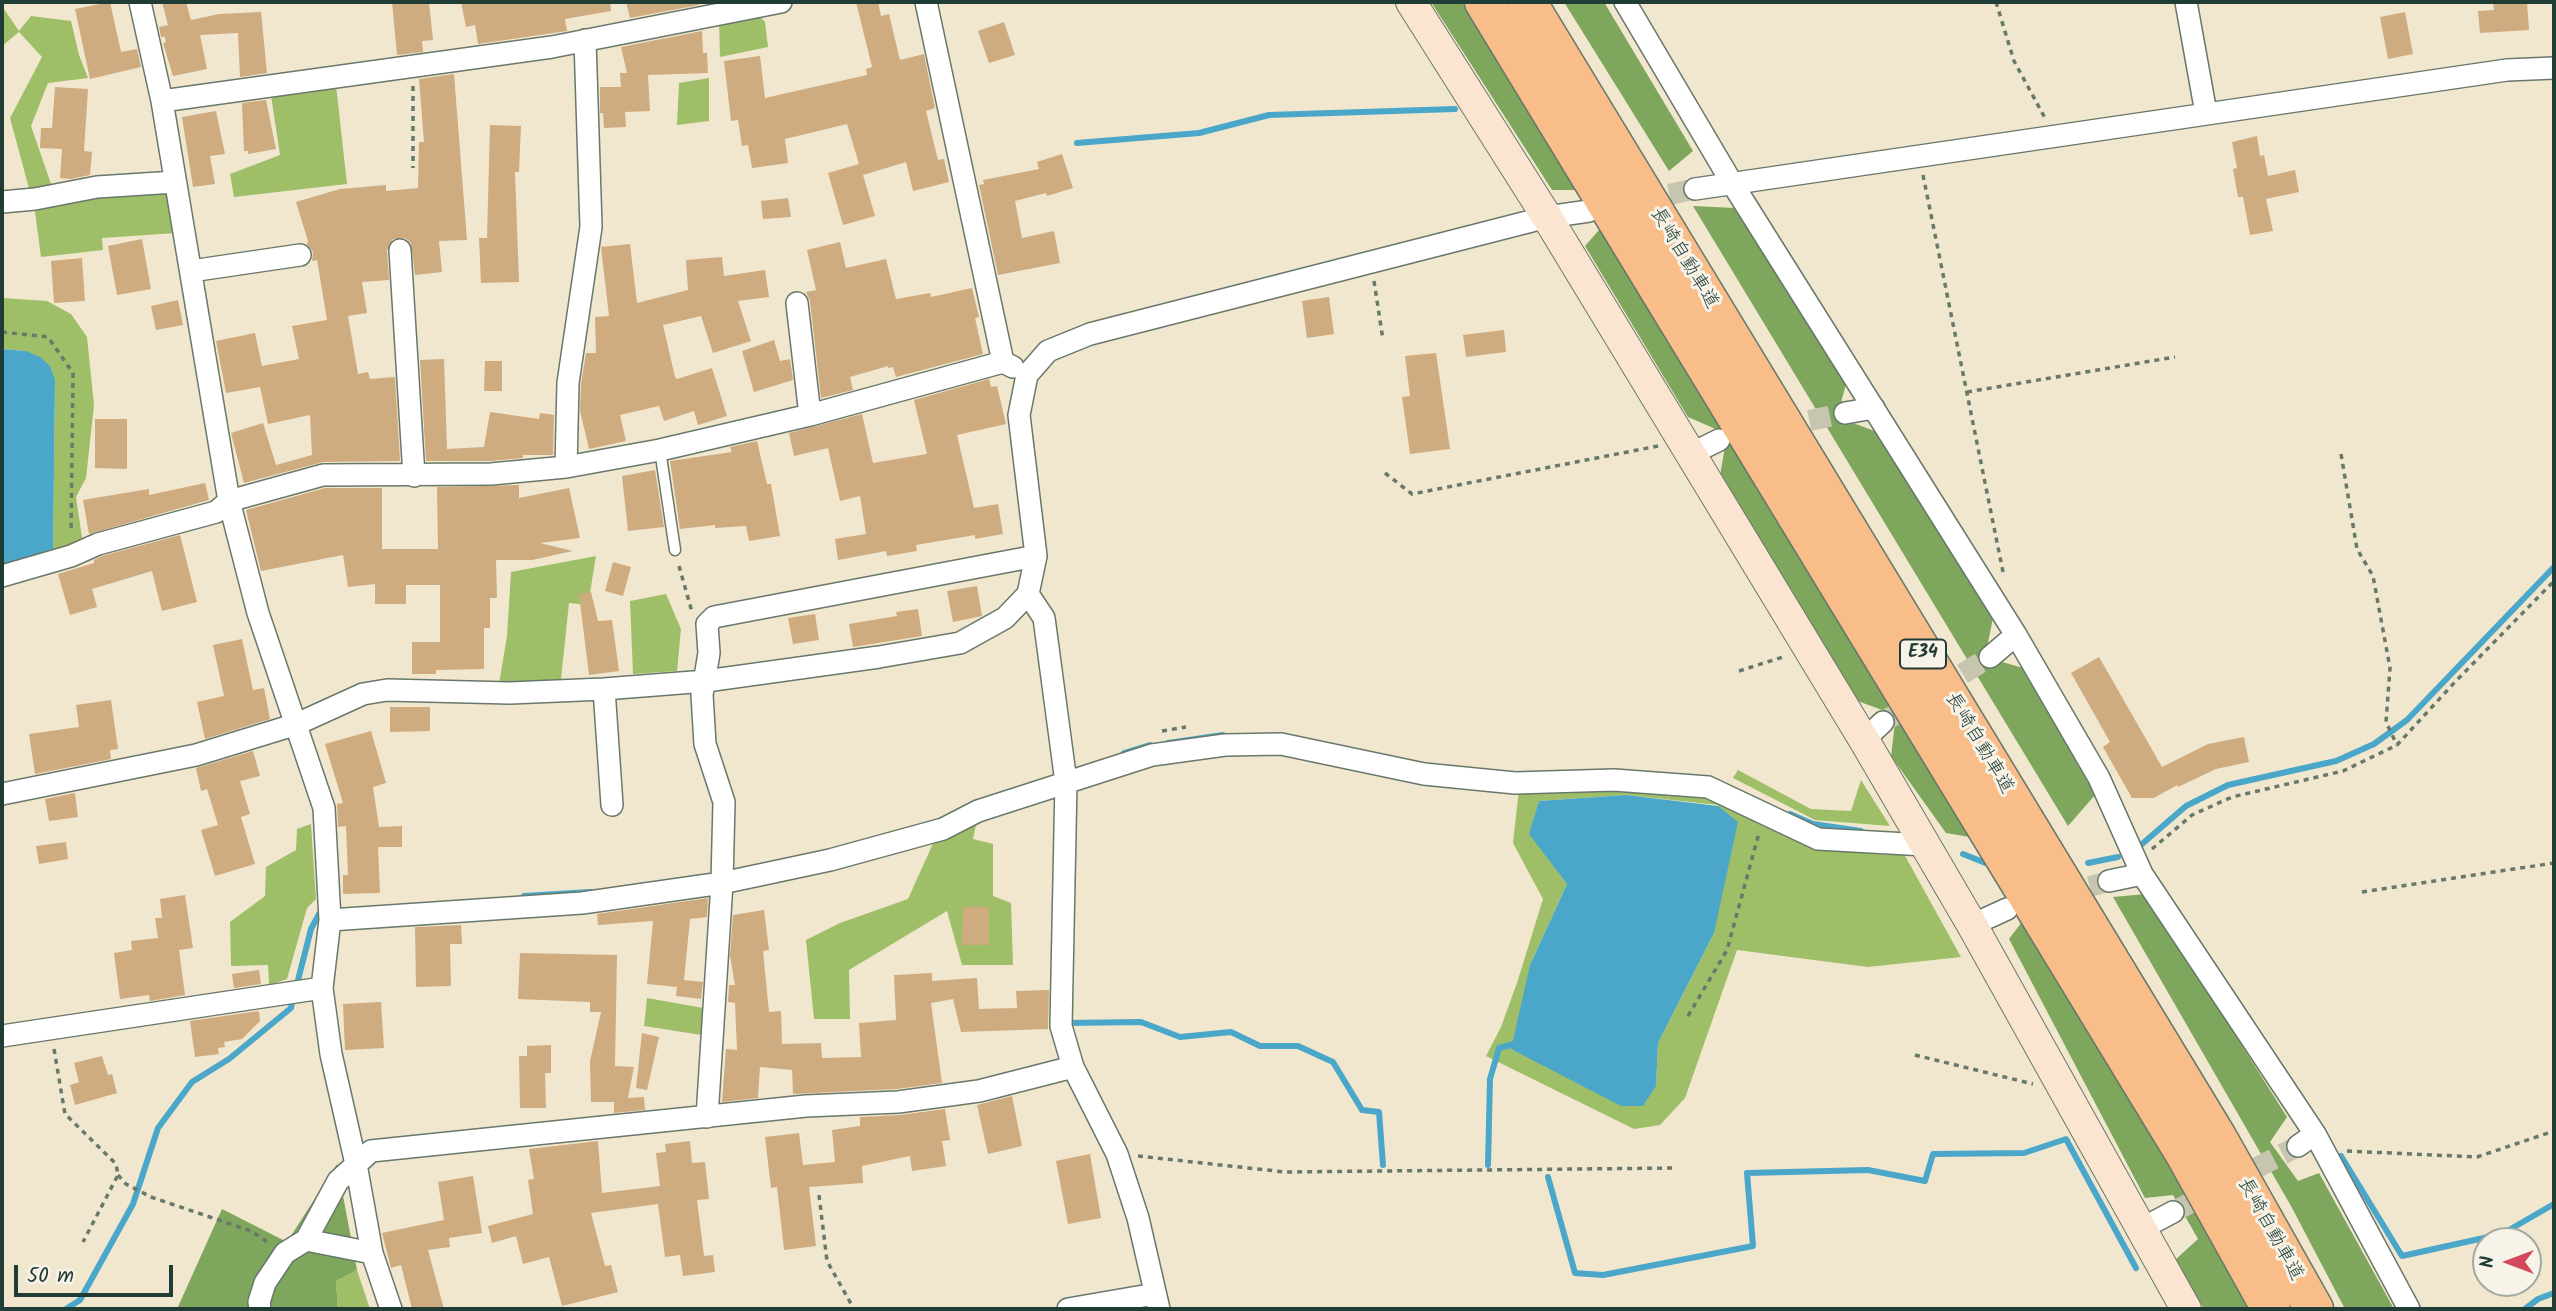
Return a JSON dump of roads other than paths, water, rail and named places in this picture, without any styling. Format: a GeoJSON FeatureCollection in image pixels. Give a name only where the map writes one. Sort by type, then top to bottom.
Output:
{"type":"FeatureCollection","features":[{"type":"Feature","properties":{"kind":"highway","name":"長崎自動車道"},"geometry":{"type":"LineString","coordinates":[[1484,2],[2186,1156],[2271,1309]]}},
{"type":"Feature","properties":{"kind":"highway","name":"長崎自動車道"},"geometry":{"type":"LineString","coordinates":[[1527,2],[2217,1137],[2314,1309]]}},
{"type":"Feature","properties":{"kind":"street"},"geometry":{"type":"LineString","coordinates":[[139,2],[162,101],[229,501],[258,613],[324,808],[330,920],[315,989],[356,1164],[372,1253],[391,1309]]}},
{"type":"Feature","properties":{"kind":"street"},"geometry":{"type":"LineString","coordinates":[[162,101],[585,40],[780,2]]}},
{"type":"Feature","properties":{"kind":"street"},"geometry":{"type":"LineString","coordinates":[[926,2],[1003,362]]}},
{"type":"Feature","properties":{"kind":"street"},"geometry":{"type":"LineString","coordinates":[[1411,2],[1547,217],[1809,649],[1873,731],[1925,845],[2186,1309]]}},
{"type":"Feature","properties":{"kind":"street"},"geometry":{"type":"LineString","coordinates":[[1625,2],[1732,183],[2016,635],[2099,778],[2139,867],[2312,1143],[2409,1309]]}},
{"type":"Feature","properties":{"kind":"street"},"geometry":{"type":"LineString","coordinates":[[2186,2],[2206,113]]}},
{"type":"Feature","properties":{"kind":"street"},"geometry":{"type":"LineString","coordinates":[[566,467],[568,383],[591,227],[585,40]]}},
{"type":"Feature","properties":{"kind":"street"},"geometry":{"type":"LineString","coordinates":[[1695,189],[2508,70],[2554,68]]}},
{"type":"Feature","properties":{"kind":"street"},"geometry":{"type":"LineString","coordinates":[[2,202],[35,199],[97,187],[174,182]]}},
{"type":"Feature","properties":{"kind":"street"},"geometry":{"type":"LineString","coordinates":[[2,794],[196,755],[297,724],[363,694],[387,690],[510,693],[706,681],[960,643],[1005,618],[1028,594],[1036,555],[1019,415],[1027,375],[1048,351],[1090,334],[1547,217],[1589,211]]}},
{"type":"Feature","properties":{"kind":"street"},"geometry":{"type":"LineString","coordinates":[[400,250],[414,476]]}},
{"type":"Feature","properties":{"kind":"street"},"geometry":{"type":"LineString","coordinates":[[191,271],[300,255]]}},
{"type":"Feature","properties":{"kind":"street"},"geometry":{"type":"LineString","coordinates":[[797,303],[810,415]]}},
{"type":"Feature","properties":{"kind":"street"},"geometry":{"type":"LineString","coordinates":[[2,576],[71,556],[97,544],[216,512],[229,501],[323,475],[491,474],[566,467],[660,450],[810,415],[1003,362],[1027,375]]}},
{"type":"Feature","properties":{"kind":"street"},"geometry":{"type":"LineString","coordinates":[[1845,413],[1874,408]]}},
{"type":"Feature","properties":{"kind":"street"},"geometry":{"type":"LineString","coordinates":[[1687,448],[1719,440]]}},
{"type":"Feature","properties":{"kind":"street"},"geometry":{"type":"LineString","coordinates":[[707,1117],[723,873],[723,802],[705,744],[702,695],[709,653],[707,624],[714,617],[1036,555]]}},
{"type":"Feature","properties":{"kind":"street"},"geometry":{"type":"LineString","coordinates":[[1028,594],[1044,618],[1066,782],[1061,1026],[1073,1067],[1117,1154],[1138,1218],[1157,1301],[1068,1309]]}},
{"type":"Feature","properties":{"kind":"street"},"geometry":{"type":"LineString","coordinates":[[1990,657],[2016,635]]}},
{"type":"Feature","properties":{"kind":"street"},"geometry":{"type":"LineString","coordinates":[[604,689],[612,805]]}},
{"type":"Feature","properties":{"kind":"street"},"geometry":{"type":"LineString","coordinates":[[330,920],[582,903],[723,873],[830,860],[943,829],[978,811],[1152,755],[1225,745],[1281,744],[1424,774],[1515,783],[1614,780],[1708,787],[1818,839],[1925,845]]}},
{"type":"Feature","properties":{"kind":"street"},"geometry":{"type":"LineString","coordinates":[[2109,881],[2139,867]]}},
{"type":"Feature","properties":{"kind":"street"},"geometry":{"type":"LineString","coordinates":[[1972,925],[2007,909]]}},
{"type":"Feature","properties":{"kind":"street"},"geometry":{"type":"LineString","coordinates":[[2,1036],[315,989]]}},
{"type":"Feature","properties":{"kind":"street"},"geometry":{"type":"LineString","coordinates":[[260,1309],[259,1303],[265,1283],[285,1253],[306,1240],[338,1181],[372,1152],[806,1106],[898,1102],[979,1091],[1073,1067]]}},
{"type":"Feature","properties":{"kind":"street"},"geometry":{"type":"LineString","coordinates":[[2141,1229],[2173,1212]]}},
{"type":"Feature","properties":{"kind":"street"},"geometry":{"type":"LineString","coordinates":[[306,1240],[372,1253]]}},
{"type":"Feature","properties":{"kind":"lane"},"geometry":{"type":"LineString","coordinates":[[660,450],[675,550]]}},
{"type":"Feature","properties":{"kind":"water"},"geometry":{"type":"Polygon","coordinates":[[[2,349],[26,351],[40,357],[50,366],[55,380],[53,555],[2,568],[2,349]]]}},
{"type":"Feature","properties":{"kind":"water"},"geometry":{"type":"Polygon","coordinates":[[[1626,795],[1718,806],[1738,822],[1714,933],[1658,1043],[1656,1086],[1643,1106],[1621,1106],[1511,1049],[1530,965],[1567,884],[1529,834],[1539,801],[1626,795]]]}},
{"type":"Feature","properties":{"kind":"waterway"},"geometry":{"type":"LineString","coordinates":[[1077,143],[1199,133],[1269,115],[1455,109]]}},
{"type":"Feature","properties":{"kind":"waterway"},"geometry":{"type":"LineString","coordinates":[[2142,844],[2186,806],[2228,785],[2336,761],[2374,744],[2407,720],[2554,567]]}},
{"type":"Feature","properties":{"kind":"waterway"},"geometry":{"type":"LineString","coordinates":[[1168,743],[1223,735]]}},
{"type":"Feature","properties":{"kind":"waterway"},"geometry":{"type":"LineString","coordinates":[[1124,753],[1150,745]]}},
{"type":"Feature","properties":{"kind":"waterway"},"geometry":{"type":"LineString","coordinates":[[1790,814],[1813,824],[1861,831]]}},
{"type":"Feature","properties":{"kind":"waterway"},"geometry":{"type":"LineString","coordinates":[[1963,854],[1988,864]]}},
{"type":"Feature","properties":{"kind":"waterway"},"geometry":{"type":"LineString","coordinates":[[2088,863],[2118,857]]}},
{"type":"Feature","properties":{"kind":"waterway"},"geometry":{"type":"LineString","coordinates":[[524,896],[590,892]]}},
{"type":"Feature","properties":{"kind":"waterway"},"geometry":{"type":"LineString","coordinates":[[296,988],[311,929],[319,914],[325,913]]}},
{"type":"Feature","properties":{"kind":"waterway"},"geometry":{"type":"LineString","coordinates":[[66,1309],[80,1300],[133,1204],[158,1128],[192,1082],[229,1059],[291,1008],[293,998]]}},
{"type":"Feature","properties":{"kind":"waterway"},"geometry":{"type":"LineString","coordinates":[[1066,1023],[1141,1022],[1180,1037],[1231,1032],[1260,1046],[1298,1046],[1333,1062],[1362,1110],[1379,1112],[1383,1165]]}},
{"type":"Feature","properties":{"kind":"waterway"},"geometry":{"type":"LineString","coordinates":[[1488,1165],[1490,1079],[1499,1048],[1518,1043]]}},
{"type":"Feature","properties":{"kind":"waterway"},"geometry":{"type":"LineString","coordinates":[[1548,1177],[1575,1273],[1603,1275],[1753,1246],[1747,1173],[1868,1170],[1925,1181],[1933,1154],[2024,1153],[2066,1139],[2136,1268]]}},
{"type":"Feature","properties":{"kind":"waterway"},"geometry":{"type":"LineString","coordinates":[[2341,1156],[2402,1256],[2502,1234],[2554,1204]]}},
{"type":"Feature","properties":{"kind":"waterway"},"geometry":{"type":"LineString","coordinates":[[2525,1309],[2538,1299],[2554,1293]]}},
{"type":"Feature","properties":{"kind":"tunnel"},"geometry":{"type":"LineString","coordinates":[[1639,201],[1695,189]]}},
{"type":"Feature","properties":{"kind":"tunnel"},"geometry":{"type":"LineString","coordinates":[[1779,427],[1845,413]]}},
{"type":"Feature","properties":{"kind":"tunnel"},"geometry":{"type":"LineString","coordinates":[[1883,722],[1990,657]]}},
{"type":"Feature","properties":{"kind":"tunnel"},"geometry":{"type":"LineString","coordinates":[[2060,895],[2109,881]]}},
{"type":"Feature","properties":{"kind":"tunnel"},"geometry":{"type":"LineString","coordinates":[[2173,1212],[2298,1146]]}}]}
